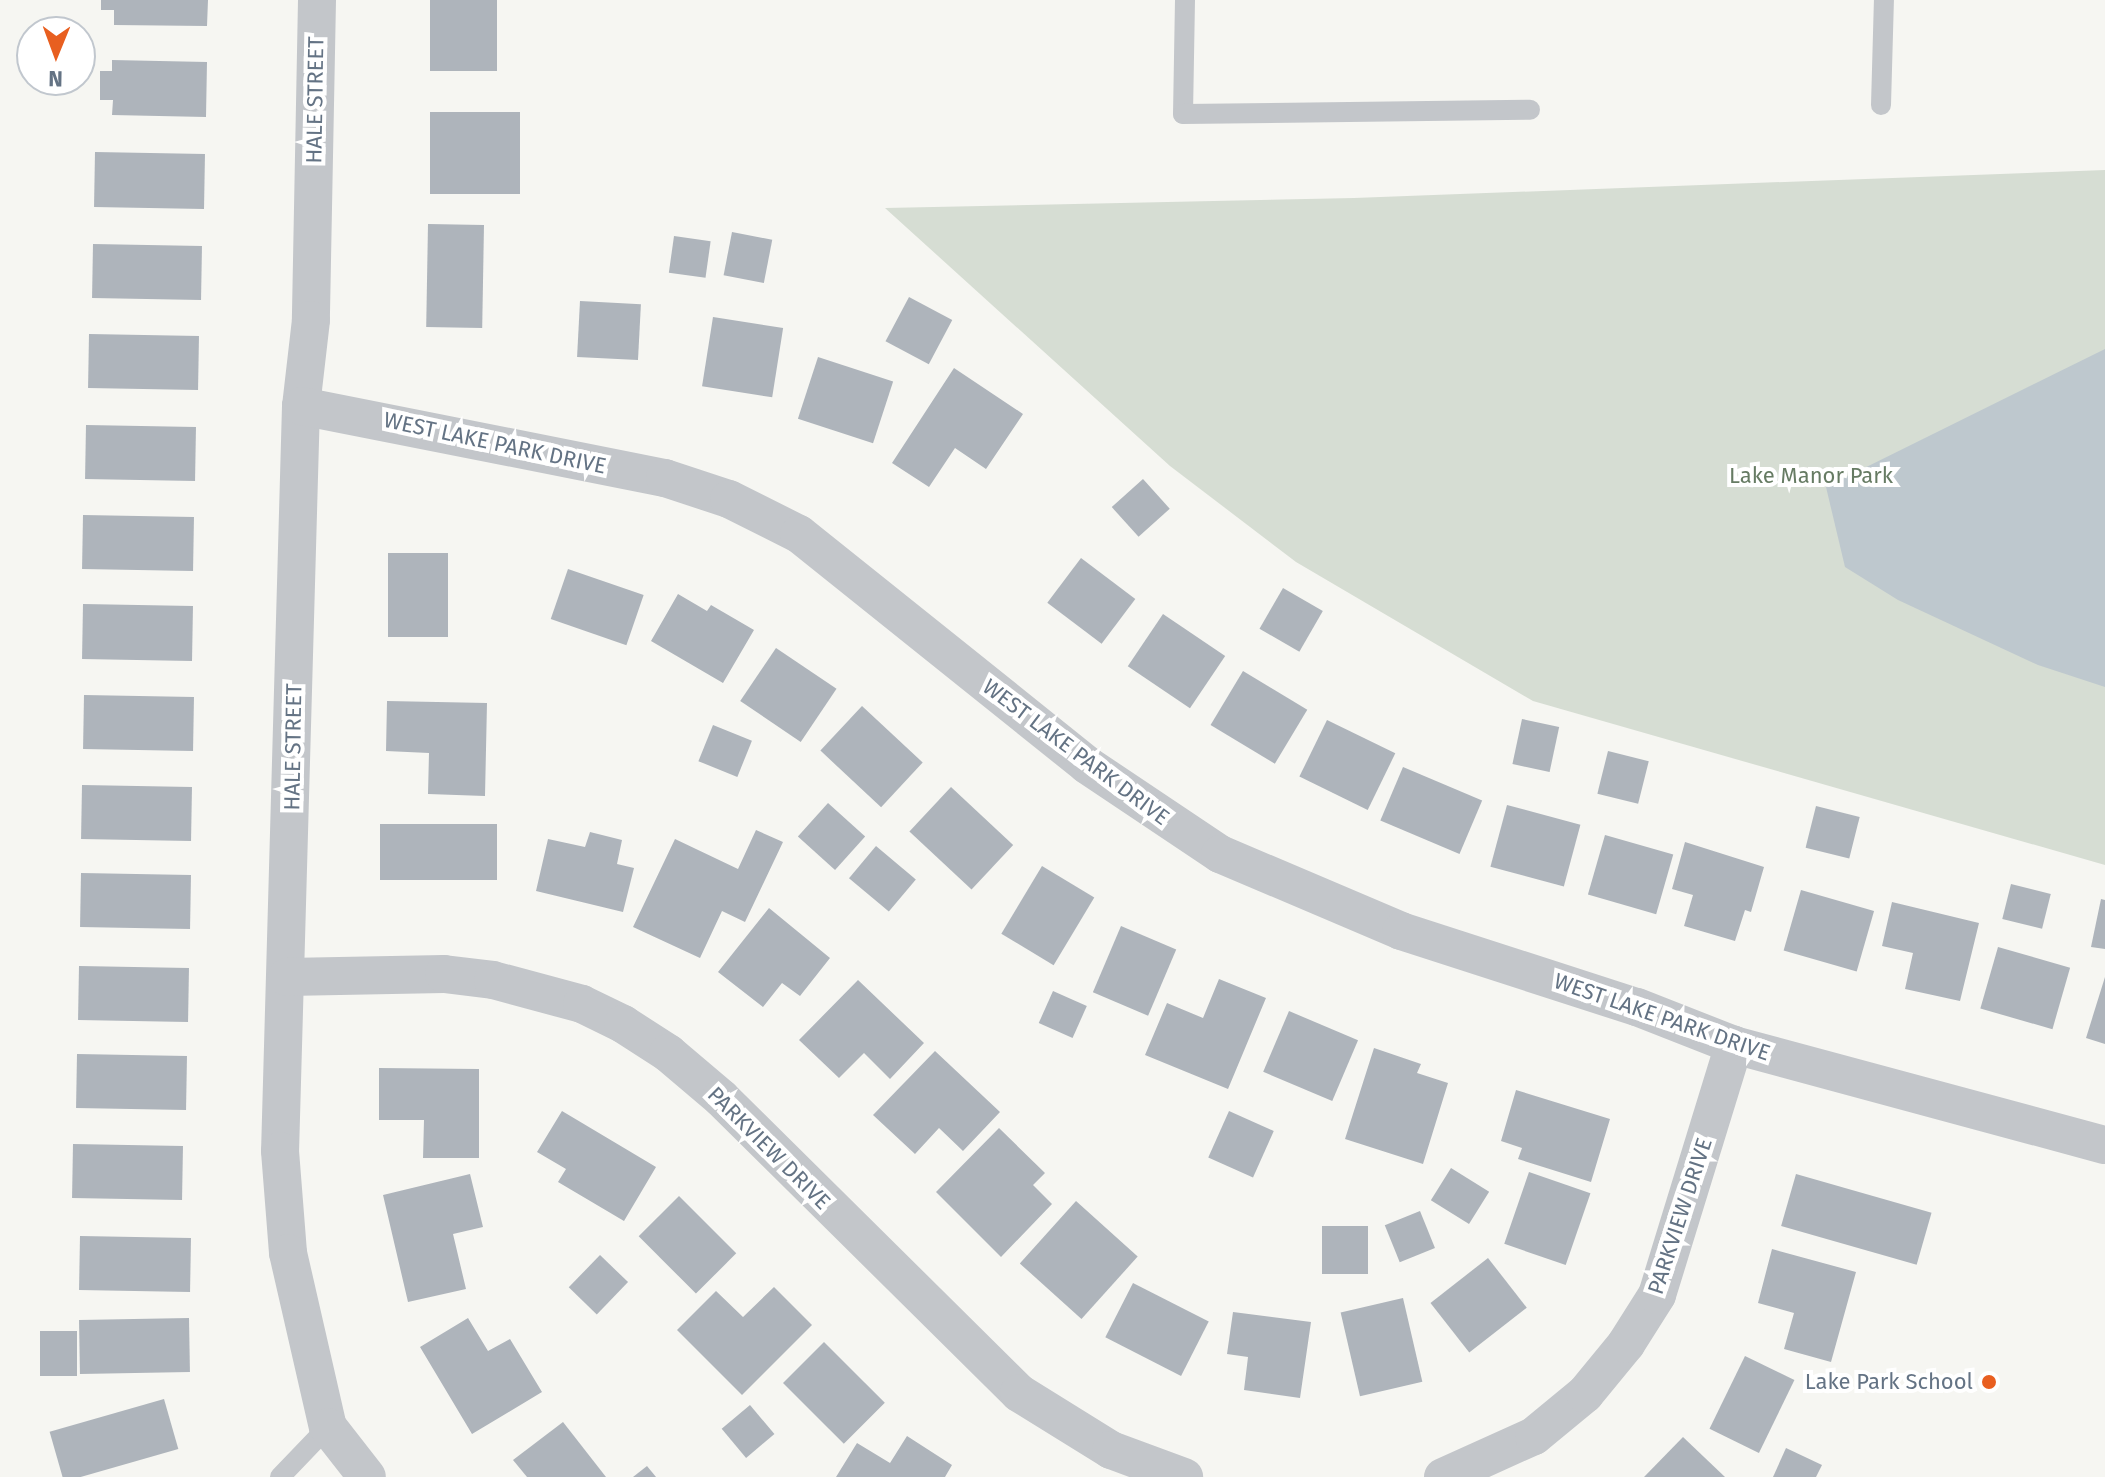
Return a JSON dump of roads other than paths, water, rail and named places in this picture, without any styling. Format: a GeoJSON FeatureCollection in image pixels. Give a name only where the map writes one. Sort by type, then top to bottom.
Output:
{"type":"FeatureCollection","features":[{"type":"Feature","properties":{"kind":"street","name":"HALE STREET"},"geometry":{"type":"LineString","coordinates":[[317,0],[311,320],[301,406],[280,1151],[288,1253],[328,1427],[367,1477]]}},
{"type":"Feature","properties":{"kind":"street","name":"WEST LAKE PARK DRIVE"},"geometry":{"type":"LineString","coordinates":[[301,406],[665,478],[729,499],[799,534],[1087,765],[1220,854],[1401,931],[1637,1007],[1734,1045],[2105,1145]]}},
{"type":"Feature","properties":{"kind":"street","name":"PARKVIEW DRIVE"},"geometry":{"type":"LineString","coordinates":[[287,977],[444,974],[493,980],[582,1004],[623,1024],[668,1053],[721,1098],[1019,1393],[1111,1450],[1184,1477]]}},
{"type":"Feature","properties":{"kind":"street","name":"PARKVIEW DRIVE"},"geometry":{"type":"LineString","coordinates":[[1443,1477],[1534,1436],[1585,1394],[1626,1344],[1657,1295],[1734,1045]]}},
{"type":"Feature","properties":{"kind":"lane"},"geometry":{"type":"LineString","coordinates":[[1185,0],[1183,114],[1530,110]]}},
{"type":"Feature","properties":{"kind":"lane"},"geometry":{"type":"LineString","coordinates":[[1881,105],[1884,0]]}},
{"type":"Feature","properties":{"kind":"lane"},"geometry":{"type":"LineString","coordinates":[[280,1477],[328,1427]]}},
{"type":"Feature","properties":{"kind":"place","name":"Lake Park School"},"geometry":{"type":"Point","coordinates":[1989,1382]}},
{"type":"Feature","properties":{"kind":"park label","name":"Lake Manor Park"},"geometry":{"type":"Point","coordinates":[1811,476]}}]}
